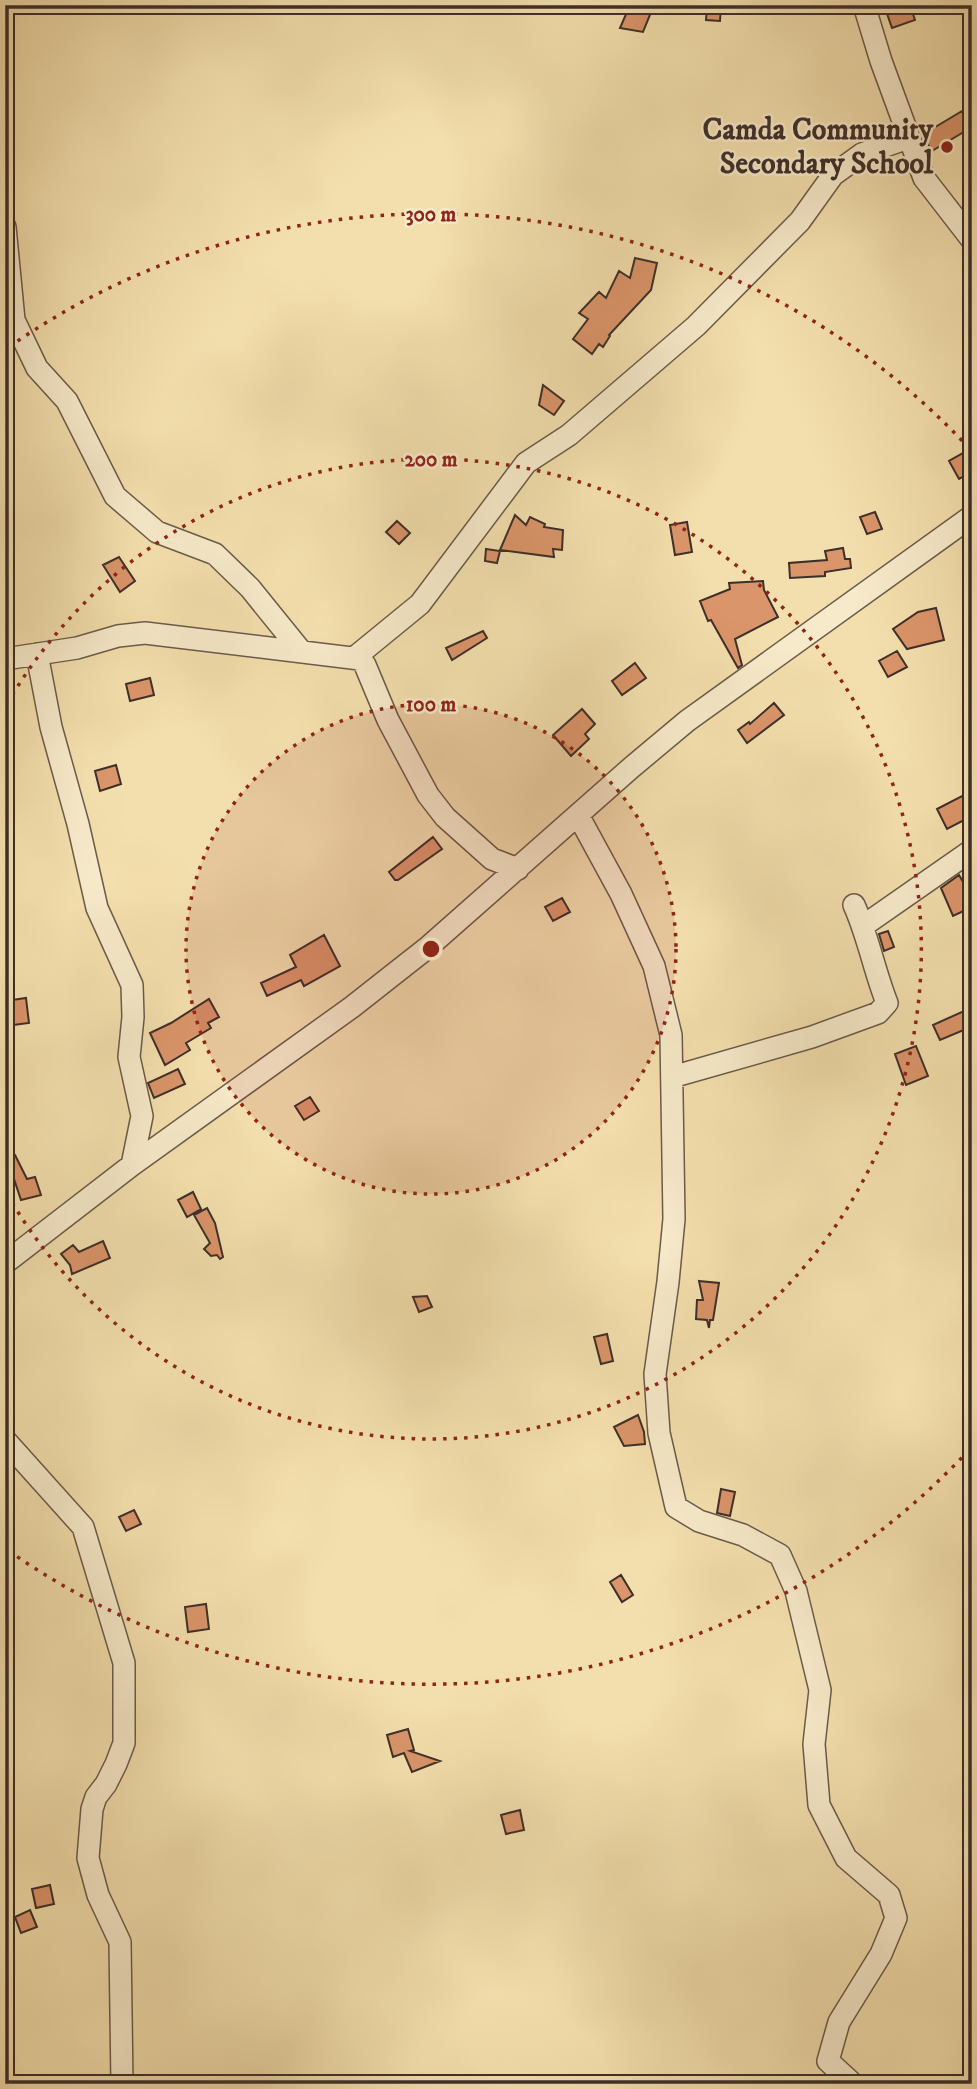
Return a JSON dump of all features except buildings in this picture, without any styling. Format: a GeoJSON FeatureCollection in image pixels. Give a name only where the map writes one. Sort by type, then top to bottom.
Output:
{"type":"FeatureCollection","features":[{"type":"Feature","properties":{"kind":"street"},"geometry":{"type":"LineString","coordinates":[[864,5],[923,178],[972,240]]}},
{"type":"Feature","properties":{"kind":"street"},"geometry":{"type":"LineString","coordinates":[[354,658],[420,604],[526,463],[569,435],[696,326],[800,221],[833,175],[862,154],[908,138]]}},
{"type":"Feature","properties":{"kind":"street"},"geometry":{"type":"LineString","coordinates":[[5,227],[14,320],[37,368],[67,401],[115,496],[157,532],[215,554],[250,588],[301,651]]}},
{"type":"Feature","properties":{"kind":"street"},"geometry":{"type":"LineString","coordinates":[[5,1263],[132,1165],[352,1007],[427,948],[632,766],[687,722],[972,516]]}},
{"type":"Feature","properties":{"kind":"street"},"geometry":{"type":"LineString","coordinates":[[5,659],[77,648],[118,636],[145,633],[360,659],[388,720],[428,795],[445,817],[492,859],[518,869]]}},
{"type":"Feature","properties":{"kind":"street"},"geometry":{"type":"LineString","coordinates":[[37,654],[51,727],[78,824],[97,908],[132,985],[133,1017],[129,1057],[142,1116],[132,1165]]}},
{"type":"Feature","properties":{"kind":"street"},"geometry":{"type":"LineString","coordinates":[[578,815],[621,894],[654,966],[671,1035],[674,1219],[655,1374],[659,1433],[676,1507],[699,1521],[743,1535],[780,1555],[796,1591],[820,1690],[814,1744],[819,1805],[846,1858],[890,1895],[896,1918],[881,1954],[839,2022],[828,2062],[853,2084]]}},
{"type":"Feature","properties":{"kind":"street"},"geometry":{"type":"LineString","coordinates":[[863,926],[972,850]]}},
{"type":"Feature","properties":{"kind":"street"},"geometry":{"type":"LineString","coordinates":[[672,1077],[812,1037],[878,1013],[887,1003],[874,972],[863,926],[854,905]]}},
{"type":"Feature","properties":{"kind":"street"},"geometry":{"type":"LineString","coordinates":[[5,1440],[83,1527],[124,1663],[124,1744],[92,1809],[88,1858],[98,1895],[120,1942],[122,2084]]}},
{"type":"Feature","properties":{"kind":"place","name":"Camda Community Secondary School"},"geometry":{"type":"Point","coordinates":[947,147]}}]}
